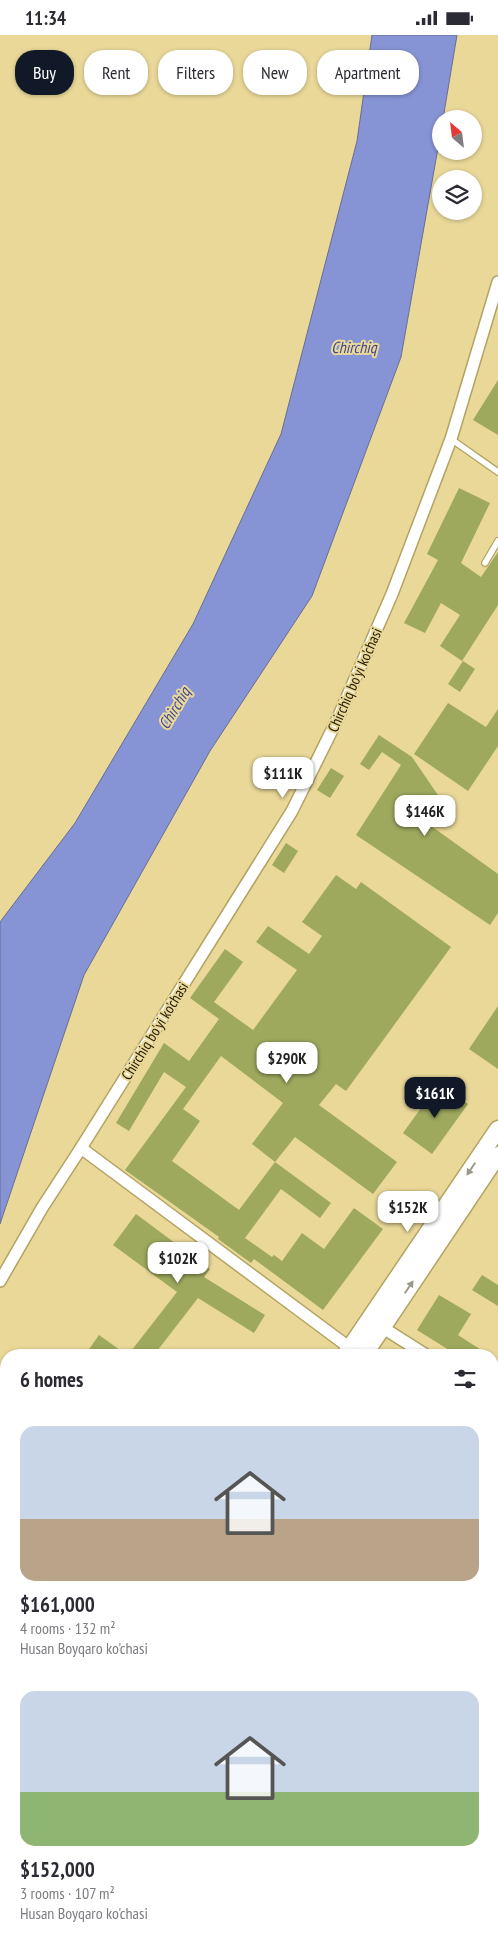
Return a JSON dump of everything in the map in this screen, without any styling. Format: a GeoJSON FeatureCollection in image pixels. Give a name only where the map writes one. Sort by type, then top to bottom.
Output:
{"type":"FeatureCollection","features":[{"type":"Feature","properties":{"kind":"main road"},"geometry":{"type":"LineString","coordinates":[[376,1323],[498,1129]]}},
{"type":"Feature","properties":{"kind":"main road"},"geometry":{"type":"LineString","coordinates":[[358,1349],[498,1155]]}},
{"type":"Feature","properties":{"kind":"street","name":"Chirchiq bo'yi ko'chasi"},"geometry":{"type":"LineString","coordinates":[[0,1281],[42,1207],[292,811],[338,720],[392,595],[451,439],[498,282]]}},
{"type":"Feature","properties":{"kind":"street"},"geometry":{"type":"LineString","coordinates":[[81,1148],[350,1349]]}},
{"type":"Feature","properties":{"kind":"street"},"geometry":{"type":"LineString","coordinates":[[376,1323],[417,1349]]}},
{"type":"Feature","properties":{"kind":"lane"},"geometry":{"type":"LineString","coordinates":[[451,439],[498,472]]}},
{"type":"Feature","properties":{"kind":"lane"},"geometry":{"type":"LineString","coordinates":[[485,563],[498,541]]}},
{"type":"Feature","properties":{"kind":"water","name":"Chirchiq"},"geometry":{"type":"Polygon","coordinates":[[[372,35],[457,35],[444,110],[432,110],[432,160],[436,160],[434,170],[432,170],[432,182],[401,357],[312,596],[210,751],[84,975],[0,1224],[0,922],[75,823],[193,624],[281,434],[357,141],[364,95],[419,95],[419,50],[370,50],[372,35]]]}},
{"type":"Feature","properties":{"kind":"building"},"geometry":{"type":"Polygon","coordinates":[[[498,380],[498,435],[473,420],[498,380]]]}},
{"type":"Feature","properties":{"kind":"building"},"geometry":{"type":"Polygon","coordinates":[[[459,488],[490,503],[461,563],[481,577],[498,552],[498,605],[462,661],[440,646],[460,615],[441,603],[425,633],[404,623],[438,560],[427,554],[459,488]]]}},
{"type":"Feature","properties":{"kind":"building"},"geometry":{"type":"Polygon","coordinates":[[[463,661],[475,669],[460,692],[448,684],[463,661]]]}},
{"type":"Feature","properties":{"kind":"building"},"geometry":{"type":"Polygon","coordinates":[[[448,703],[486,727],[498,709],[498,746],[468,791],[414,754],[448,703]]]}},
{"type":"Feature","properties":{"kind":"building"},"geometry":{"type":"Polygon","coordinates":[[[379,735],[412,757],[442,801],[427,823],[498,874],[498,913],[490,925],[356,835],[401,765],[382,752],[369,770],[360,764],[379,735]]]}},
{"type":"Feature","properties":{"kind":"building"},"geometry":{"type":"Polygon","coordinates":[[[331,768],[344,776],[330,798],[317,790],[331,768]]]}},
{"type":"Feature","properties":{"kind":"building"},"geometry":{"type":"Polygon","coordinates":[[[286,843],[298,851],[284,873],[272,865],[286,843]]]}},
{"type":"Feature","properties":{"kind":"building"},"geometry":{"type":"Polygon","coordinates":[[[336,875],[356,889],[361,882],[451,947],[346,1091],[336,1084],[319,1105],[397,1162],[373,1194],[295,1137],[275,1162],[331,1203],[320,1218],[281,1189],[245,1238],[272,1257],[274,1255],[282,1261],[302,1233],[324,1249],[354,1208],[383,1229],[323,1310],[254,1259],[251,1263],[218,1239],[219,1237],[125,1170],[186,1087],[164,1072],[129,1131],[116,1123],[164,1043],[189,1061],[219,1019],[190,998],[225,949],[243,962],[214,1002],[253,1030],[297,970],[256,942],[268,926],[309,954],[322,936],[302,922],[336,875]],[[221,1056],[183,1109],[200,1121],[172,1161],[239,1210],[275,1162],[252,1144],[283,1103],[221,1056]]]}},
{"type":"Feature","properties":{"kind":"building"},"geometry":{"type":"Polygon","coordinates":[[[498,1006],[498,1069],[469,1049],[498,1006]]]}},
{"type":"Feature","properties":{"kind":"building"},"geometry":{"type":"Polygon","coordinates":[[[439,1083],[468,1104],[432,1154],[403,1133],[439,1083]]]}},
{"type":"Feature","properties":{"kind":"building"},"geometry":{"type":"Polygon","coordinates":[[[136,1214],[210,1269],[204,1277],[265,1315],[254,1333],[198,1298],[159,1349],[133,1349],[177,1292],[113,1245],[136,1214]]]}},
{"type":"Feature","properties":{"kind":"building"},"geometry":{"type":"Polygon","coordinates":[[[482,1275],[498,1285],[498,1306],[472,1290],[482,1275]]]}},
{"type":"Feature","properties":{"kind":"building"},"geometry":{"type":"Polygon","coordinates":[[[439,1295],[471,1314],[458,1335],[480,1349],[447,1349],[417,1330],[439,1295]]]}},
{"type":"Feature","properties":{"kind":"building"},"geometry":{"type":"Polygon","coordinates":[[[99,1335],[119,1349],[89,1349],[99,1335]]]}}]}
